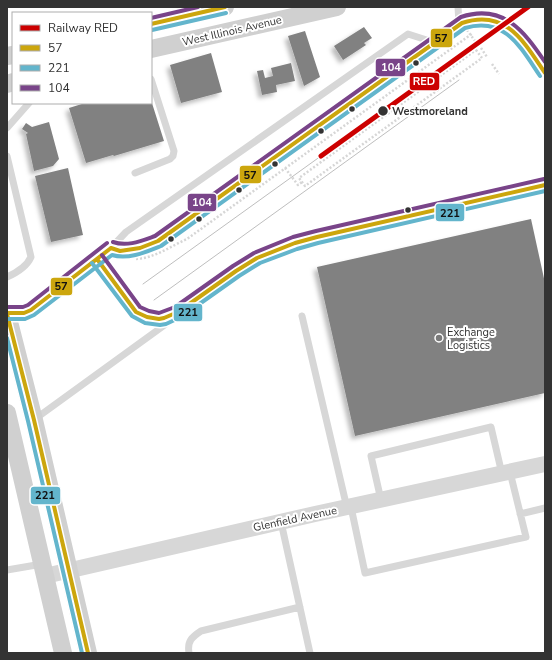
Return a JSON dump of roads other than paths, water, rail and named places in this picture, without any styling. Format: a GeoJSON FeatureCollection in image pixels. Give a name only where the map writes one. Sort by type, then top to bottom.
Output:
{"type":"FeatureCollection","features":[{"type":"Feature","properties":{"kind":"main road"},"geometry":{"type":"LineString","coordinates":[[152,24],[178,12],[224,7]]}},
{"type":"Feature","properties":{"kind":"main road","name":"West Illinois Avenue"},"geometry":{"type":"LineString","coordinates":[[152,49],[337,7]]}},
{"type":"Feature","properties":{"kind":"main road"},"geometry":{"type":"LineString","coordinates":[[7,314],[34,420],[88,653]]}},
{"type":"Feature","properties":{"kind":"main road"},"geometry":{"type":"LineString","coordinates":[[7,413],[63,653]]}},
{"type":"Feature","properties":{"kind":"street","name":"Glenfield Avenue"},"geometry":{"type":"LineString","coordinates":[[44,570],[69,570],[545,464]]}},
{"type":"Feature","properties":{"kind":"lane"},"geometry":{"type":"LineString","coordinates":[[458,7],[459,23]]}},
{"type":"Feature","properties":{"kind":"lane"},"geometry":{"type":"LineString","coordinates":[[111,248],[120,251],[140,248],[158,241],[436,43],[452,31],[459,23],[482,19],[497,21],[504,24],[512,29],[519,37],[545,73]]}},
{"type":"Feature","properties":{"kind":"lane"},"geometry":{"type":"LineString","coordinates":[[7,314],[24,313],[31,310],[111,248],[126,232],[408,34],[436,43]]}},
{"type":"Feature","properties":{"kind":"lane"},"geometry":{"type":"LineString","coordinates":[[135,173],[170,159],[173,156],[174,151],[152,82]]}},
{"type":"Feature","properties":{"kind":"lane"},"geometry":{"type":"LineString","coordinates":[[7,128],[28,104]]}},
{"type":"Feature","properties":{"kind":"lane"},"geometry":{"type":"LineString","coordinates":[[7,156],[9,174],[30,257],[29,262],[7,277]]}},
{"type":"Feature","properties":{"kind":"lane"},"geometry":{"type":"LineString","coordinates":[[34,420],[166,324],[178,312],[257,258],[295,243],[317,237],[545,185]]}},
{"type":"Feature","properties":{"kind":"lane"},"geometry":{"type":"LineString","coordinates":[[97,259],[132,307],[141,315],[159,319],[178,312]]}},
{"type":"Feature","properties":{"kind":"lane"},"geometry":{"type":"LineString","coordinates":[[302,316],[365,572],[526,538],[520,514],[491,427],[371,456],[381,500]]}},
{"type":"Feature","properties":{"kind":"lane"},"geometry":{"type":"LineString","coordinates":[[520,514],[545,508]]}},
{"type":"Feature","properties":{"kind":"lane"},"geometry":{"type":"LineString","coordinates":[[281,522],[310,653]]}},
{"type":"Feature","properties":{"kind":"lane"},"geometry":{"type":"LineString","coordinates":[[7,570],[44,570]]}},
{"type":"Feature","properties":{"kind":"lane"},"geometry":{"type":"LineString","coordinates":[[189,653],[188,648],[191,638],[201,631],[300,607]]}},
{"type":"Feature","properties":{"kind":"tram line"},"geometry":{"type":"LineString","coordinates":[[154,300],[459,80]]}},
{"type":"Feature","properties":{"kind":"tram line"},"geometry":{"type":"LineString","coordinates":[[143,284],[321,156]]}},
{"type":"Feature","properties":{"kind":"rail line","name":"RED"},"geometry":{"type":"LineString","coordinates":[[321,156],[528,7]]}},
{"type":"Feature","properties":{"kind":"place","name":"Westmoreland"},"geometry":{"type":"Point","coordinates":[383,111]}},
{"type":"Feature","properties":{"kind":"place","name":"Exchange Logistics"},"geometry":{"type":"Point","coordinates":[439,338]}}]}
